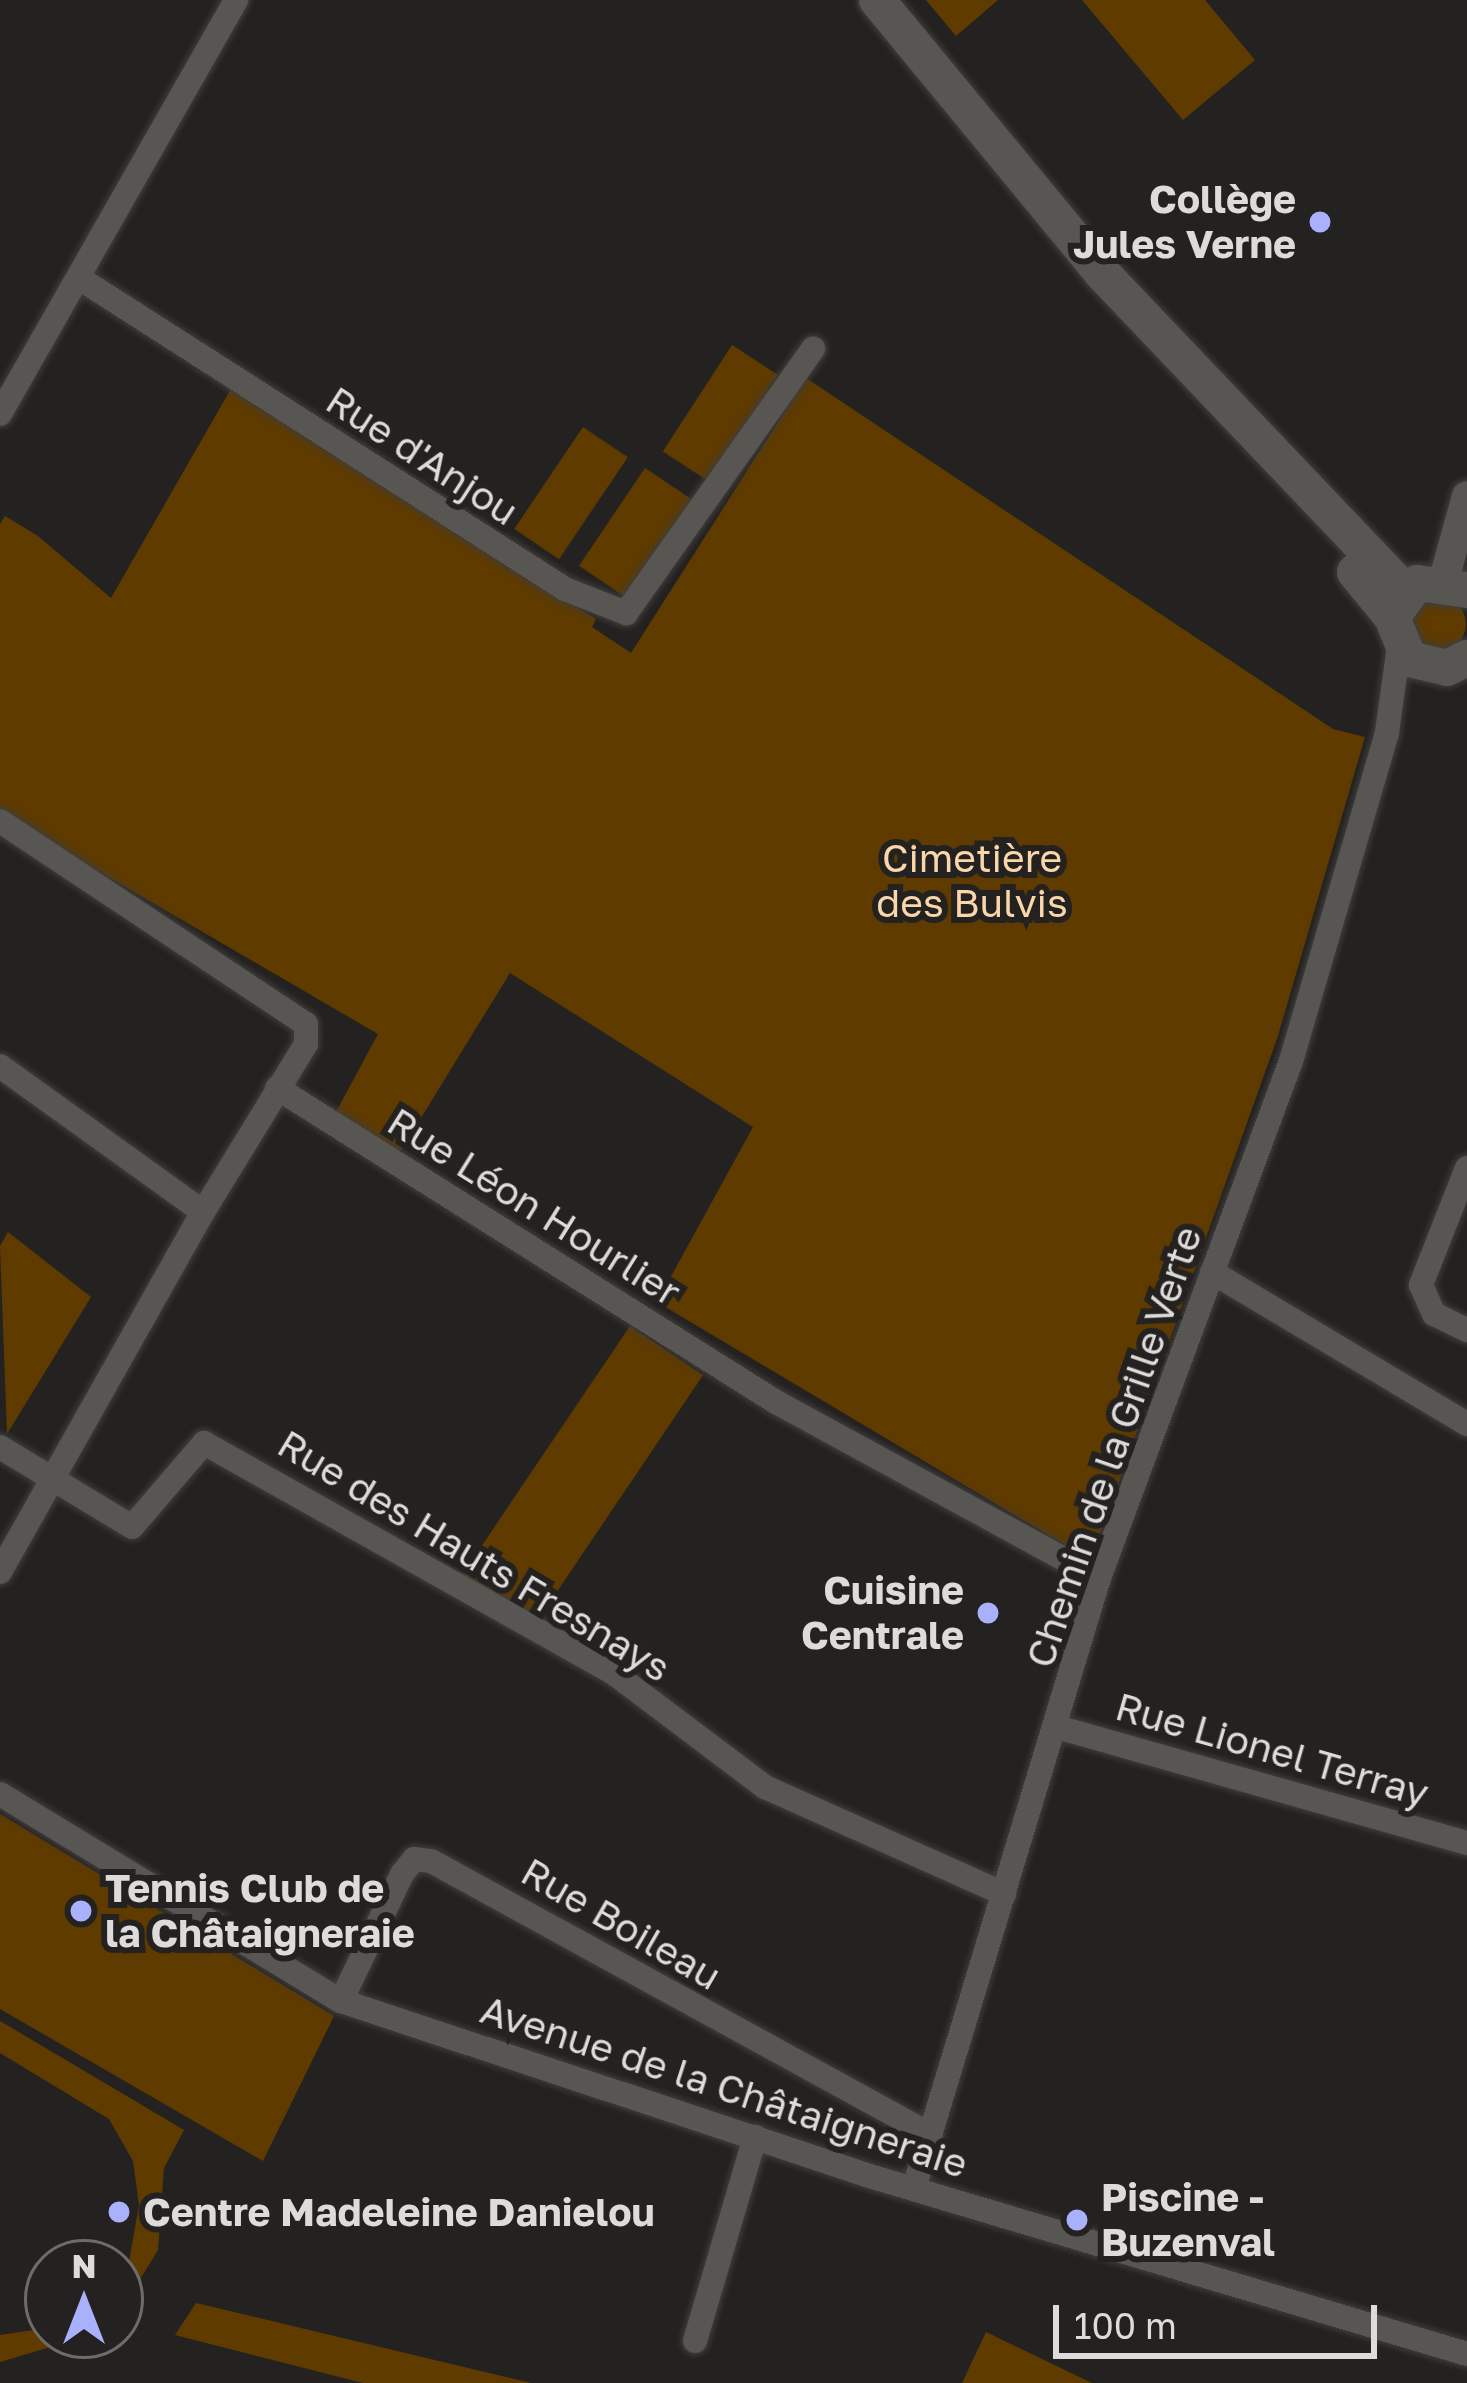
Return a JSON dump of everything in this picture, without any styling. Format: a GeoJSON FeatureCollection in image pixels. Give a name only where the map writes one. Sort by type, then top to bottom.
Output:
{"type":"FeatureCollection","features":[{"type":"Feature","properties":{"kind":"main road"},"geometry":{"type":"LineString","coordinates":[[877,0],[1429,649],[1456,584]]}},
{"type":"Feature","properties":{"kind":"street"},"geometry":{"type":"LineString","coordinates":[[0,414],[236,0]]}},
{"type":"Feature","properties":{"kind":"street","name":"Rue d'Anjou"},"geometry":{"type":"LineString","coordinates":[[79,278],[612,610],[639,604],[813,349]]}},
{"type":"Feature","properties":{"kind":"street"},"geometry":{"type":"LineString","coordinates":[[1456,584],[1467,496]]}},
{"type":"Feature","properties":{"kind":"street","name":"Chemin de la Grille Verte"},"geometry":{"type":"LineString","coordinates":[[914,2188],[1099,1578],[1291,1060],[1387,732],[1429,649]]}},
{"type":"Feature","properties":{"kind":"street"},"geometry":{"type":"LineString","coordinates":[[0,821],[294,1006],[306,1044],[203,1212],[0,1572]]}},
{"type":"Feature","properties":{"kind":"street"},"geometry":{"type":"LineString","coordinates":[[0,1066],[203,1212]]}},
{"type":"Feature","properties":{"kind":"street","name":"Rue Léon Hourlier"},"geometry":{"type":"LineString","coordinates":[[278,1088],[776,1402],[1099,1578]]}},
{"type":"Feature","properties":{"kind":"street"},"geometry":{"type":"LineString","coordinates":[[1467,1168],[1420,1286],[1434,1313],[1467,1330]]}},
{"type":"Feature","properties":{"kind":"street"},"geometry":{"type":"LineString","coordinates":[[1212,1272],[1467,1424]]}},
{"type":"Feature","properties":{"kind":"street","name":"Rue des Hauts Fresnays"},"geometry":{"type":"LineString","coordinates":[[0,1448],[132,1527],[204,1444],[611,1670],[765,1787],[1004,1894]]}},
{"type":"Feature","properties":{"kind":"street","name":"Rue Lionel Terray"},"geometry":{"type":"LineString","coordinates":[[1057,1727],[1467,1843]]}},
{"type":"Feature","properties":{"kind":"street","name":"Avenue de la Châtaigneraie"},"geometry":{"type":"LineString","coordinates":[[0,1794],[341,2001],[914,2188],[1467,2354]]}},
{"type":"Feature","properties":{"kind":"street","name":"Rue Boileau"},"geometry":{"type":"LineString","coordinates":[[341,2001],[402,1874],[415,1859],[431,1861],[932,2135]]}},
{"type":"Feature","properties":{"kind":"street"},"geometry":{"type":"LineString","coordinates":[[695,2341],[755,2137]]}},
{"type":"Feature","properties":{"kind":"green space"},"geometry":{"type":"Polygon","coordinates":[[[926,0],[998,0],[956,36],[926,0]]]}},
{"type":"Feature","properties":{"kind":"green space"},"geometry":{"type":"Polygon","coordinates":[[[1082,0],[1205,0],[1255,60],[1183,120],[1082,0]]]}},
{"type":"Feature","properties":{"kind":"green space"},"geometry":{"type":"Polygon","coordinates":[[[732,345],[778,375],[709,481],[663,452],[732,345]]]}},
{"type":"Feature","properties":{"kind":"green space","name":"Cimetière des Bulvis"},"geometry":{"type":"Polygon","coordinates":[[[806,378],[1333,729],[1365,737],[1278,1036],[1095,1549],[1077,1552],[657,1302],[753,1127],[510,973],[400,1152],[336,1112],[378,1034],[0,814],[0,524],[5,516],[38,536],[111,598],[232,387],[596,619],[592,627],[631,653],[806,378]]]}},
{"type":"Feature","properties":{"kind":"green space"},"geometry":{"type":"Polygon","coordinates":[[[583,427],[628,457],[559,559],[514,529],[583,427]]]}},
{"type":"Feature","properties":{"kind":"green space"},"geometry":{"type":"Polygon","coordinates":[[[645,468],[692,500],[626,598],[579,566],[645,468]]]}},
{"type":"Feature","properties":{"kind":"green space"},"geometry":{"type":"Polygon","coordinates":[[[1439,597],[1458,605],[1466,624],[1458,643],[1439,651],[1420,643],[1412,624],[1420,605],[1439,597]]]}},
{"type":"Feature","properties":{"kind":"green space"},"geometry":{"type":"Polygon","coordinates":[[[8,1232],[91,1297],[7,1434],[0,1246],[8,1232]]]}},
{"type":"Feature","properties":{"kind":"green space"},"geometry":{"type":"Polygon","coordinates":[[[630,1326],[703,1375],[535,1624],[462,1575],[630,1326]]]}},
{"type":"Feature","properties":{"kind":"green space","name":"Tennis Club de la Châtaigneraie"},"geometry":{"type":"Polygon","coordinates":[[[0,1814],[334,2016],[263,2161],[0,2009],[0,1814]]]}},
{"type":"Feature","properties":{"kind":"green space"},"geometry":{"type":"Polygon","coordinates":[[[0,2021],[184,2130],[164,2168],[158,2250],[144,2273],[144,2239],[133,2239],[139,2205],[133,2161],[109,2119],[0,2053],[0,2021]]]}},
{"type":"Feature","properties":{"kind":"green space"},"geometry":{"type":"Polygon","coordinates":[[[196,2303],[531,2383],[363,2383],[175,2335],[196,2303]]]}},
{"type":"Feature","properties":{"kind":"green space"},"geometry":{"type":"Polygon","coordinates":[[[24,2332],[24,2355],[0,2362],[0,2335],[24,2332]]]}},
{"type":"Feature","properties":{"kind":"green space"},"geometry":{"type":"Polygon","coordinates":[[[986,2332],[1092,2383],[962,2383],[986,2332]]]}},
{"type":"Feature","properties":{"kind":"place","name":"Collège Jules Verne"},"geometry":{"type":"Point","coordinates":[1320,222]}},
{"type":"Feature","properties":{"kind":"place","name":"Cuisine Centrale"},"geometry":{"type":"Point","coordinates":[988,1613]}},
{"type":"Feature","properties":{"kind":"place","name":"Tennis Club de la Châtaigneraie"},"geometry":{"type":"Point","coordinates":[81,1911]}},
{"type":"Feature","properties":{"kind":"place","name":"Centre Madeleine Danielou"},"geometry":{"type":"Point","coordinates":[119,2212]}},
{"type":"Feature","properties":{"kind":"place","name":"Piscine - Buzenval"},"geometry":{"type":"Point","coordinates":[1077,2220]}}]}
